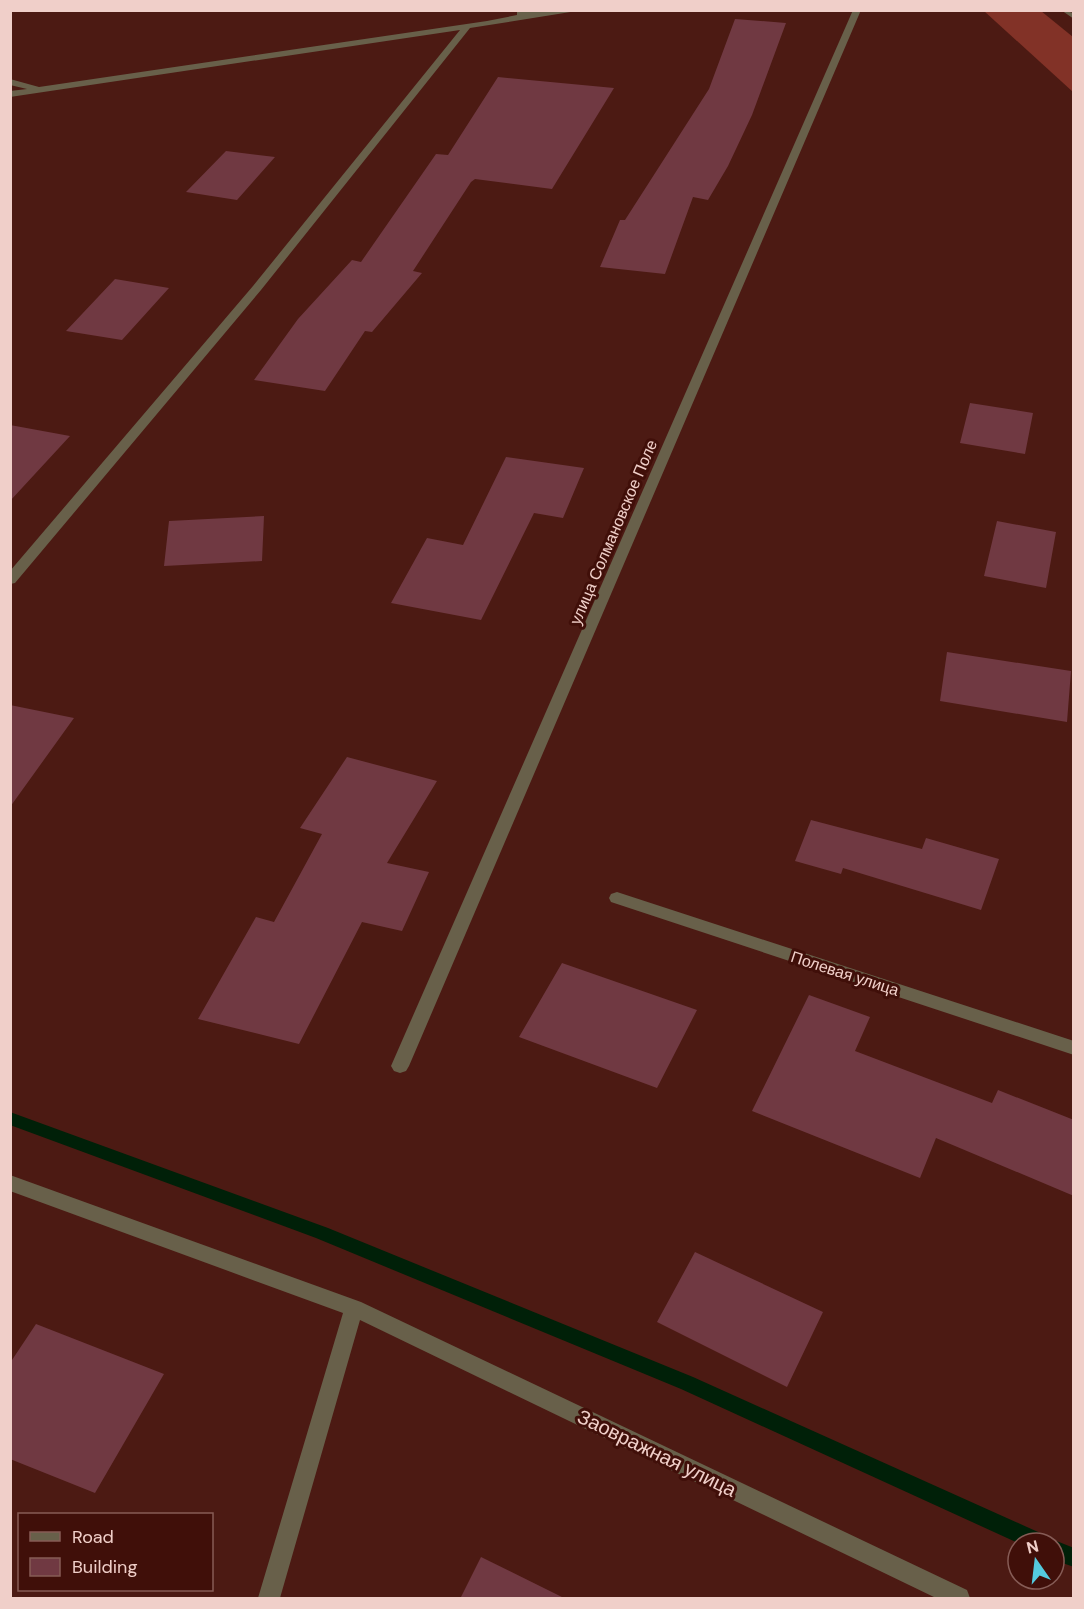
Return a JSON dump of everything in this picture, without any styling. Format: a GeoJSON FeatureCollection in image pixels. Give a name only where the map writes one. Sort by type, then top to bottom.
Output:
{"type":"FeatureCollection","features":[{"type":"Feature","properties":{"kind":"street"},"geometry":{"type":"LineString","coordinates":[[508,10],[528,15]]}},
{"type":"Feature","properties":{"kind":"street"},"geometry":{"type":"LineString","coordinates":[[10,94],[528,15],[579,10]]}},
{"type":"Feature","properties":{"kind":"street","name":"улица Солмановское Поле"},"geometry":{"type":"LineString","coordinates":[[400,1066],[857,10]]}},
{"type":"Feature","properties":{"kind":"street"},"geometry":{"type":"LineString","coordinates":[[1065,10],[1074,17]]}},
{"type":"Feature","properties":{"kind":"street"},"geometry":{"type":"LineString","coordinates":[[10,580],[257,288],[467,26]]}},
{"type":"Feature","properties":{"kind":"street"},"geometry":{"type":"LineString","coordinates":[[10,82],[41,90]]}},
{"type":"Feature","properties":{"kind":"street","name":"Полевая улица"},"geometry":{"type":"LineString","coordinates":[[617,898],[1074,1048]]}},
{"type":"Feature","properties":{"kind":"street","name":"Заовражная улица"},"geometry":{"type":"LineString","coordinates":[[10,1183],[354,1308],[959,1599]]}},
{"type":"Feature","properties":{"kind":"street"},"geometry":{"type":"LineString","coordinates":[[269,1599],[354,1308]]}},
{"type":"Feature","properties":{"kind":"shaded area"},"geometry":{"type":"Polygon","coordinates":[[[984,11],[1041,11],[1073,37],[1073,92],[984,11]]]}},
{"type":"Feature","properties":{"kind":"building"},"geometry":{"type":"Polygon","coordinates":[[[735,19],[786,23],[752,115],[728,166],[708,200],[693,197],[665,274],[600,267],[620,220],[625,220],[709,89],[735,19]]]}},
{"type":"Feature","properties":{"kind":"building"},"geometry":{"type":"Polygon","coordinates":[[[498,77],[614,88],[552,189],[475,179],[471,182],[413,271],[422,273],[372,332],[365,331],[325,391],[254,380],[298,319],[352,260],[361,262],[436,154],[448,155],[498,77]]]}},
{"type":"Feature","properties":{"kind":"building"},"geometry":{"type":"Polygon","coordinates":[[[226,151],[275,157],[237,200],[186,192],[226,151]]]}},
{"type":"Feature","properties":{"kind":"building"},"geometry":{"type":"Polygon","coordinates":[[[115,279],[169,288],[122,340],[66,331],[115,279]]]}},
{"type":"Feature","properties":{"kind":"building"},"geometry":{"type":"Polygon","coordinates":[[[970,403],[1033,413],[1025,454],[960,443],[970,403]]]}},
{"type":"Feature","properties":{"kind":"building"},"geometry":{"type":"Polygon","coordinates":[[[10,425],[70,436],[10,501],[10,425]]]}},
{"type":"Feature","properties":{"kind":"building"},"geometry":{"type":"Polygon","coordinates":[[[506,457],[584,468],[563,518],[534,513],[481,620],[391,603],[427,538],[463,545],[506,457]]]}},
{"type":"Feature","properties":{"kind":"building"},"geometry":{"type":"Polygon","coordinates":[[[264,516],[262,561],[164,566],[169,521],[264,516]]]}},
{"type":"Feature","properties":{"kind":"building"},"geometry":{"type":"Polygon","coordinates":[[[997,521],[1056,532],[1046,588],[984,576],[997,521]]]}},
{"type":"Feature","properties":{"kind":"building"},"geometry":{"type":"Polygon","coordinates":[[[947,652],[1071,671],[1067,722],[940,701],[947,652]]]}},
{"type":"Feature","properties":{"kind":"building"},"geometry":{"type":"Polygon","coordinates":[[[10,705],[74,718],[10,807],[10,705]]]}},
{"type":"Feature","properties":{"kind":"building"},"geometry":{"type":"Polygon","coordinates":[[[347,757],[437,781],[387,863],[429,872],[402,931],[362,922],[299,1044],[198,1019],[256,917],[274,922],[322,834],[300,828],[347,757]]]}},
{"type":"Feature","properties":{"kind":"building"},"geometry":{"type":"Polygon","coordinates":[[[811,820],[922,849],[926,838],[999,859],[981,910],[843,868],[841,874],[795,861],[811,820]]]}},
{"type":"Feature","properties":{"kind":"building"},"geometry":{"type":"Polygon","coordinates":[[[562,963],[697,1010],[657,1088],[519,1037],[562,963]]]}},
{"type":"Feature","properties":{"kind":"building"},"geometry":{"type":"Polygon","coordinates":[[[809,995],[870,1017],[855,1051],[992,1103],[998,1090],[1074,1120],[1074,1196],[936,1138],[920,1178],[752,1111],[809,995]]]}},
{"type":"Feature","properties":{"kind":"building"},"geometry":{"type":"Polygon","coordinates":[[[695,1252],[823,1312],[787,1387],[657,1322],[695,1252]]]}},
{"type":"Feature","properties":{"kind":"building"},"geometry":{"type":"Polygon","coordinates":[[[36,1324],[164,1374],[95,1493],[10,1459],[10,1363],[36,1324]]]}},
{"type":"Feature","properties":{"kind":"building"},"geometry":{"type":"Polygon","coordinates":[[[481,1557],[566,1599],[460,1599],[481,1557]]]}},
{"type":"Feature","properties":{"kind":"waterway"},"geometry":{"type":"LineString","coordinates":[[10,1118],[322,1233],[687,1383],[1014,1531]]}},
{"type":"Feature","properties":{"kind":"waterway"},"geometry":{"type":"LineString","coordinates":[[1066,1555],[1074,1558]]}}]}
